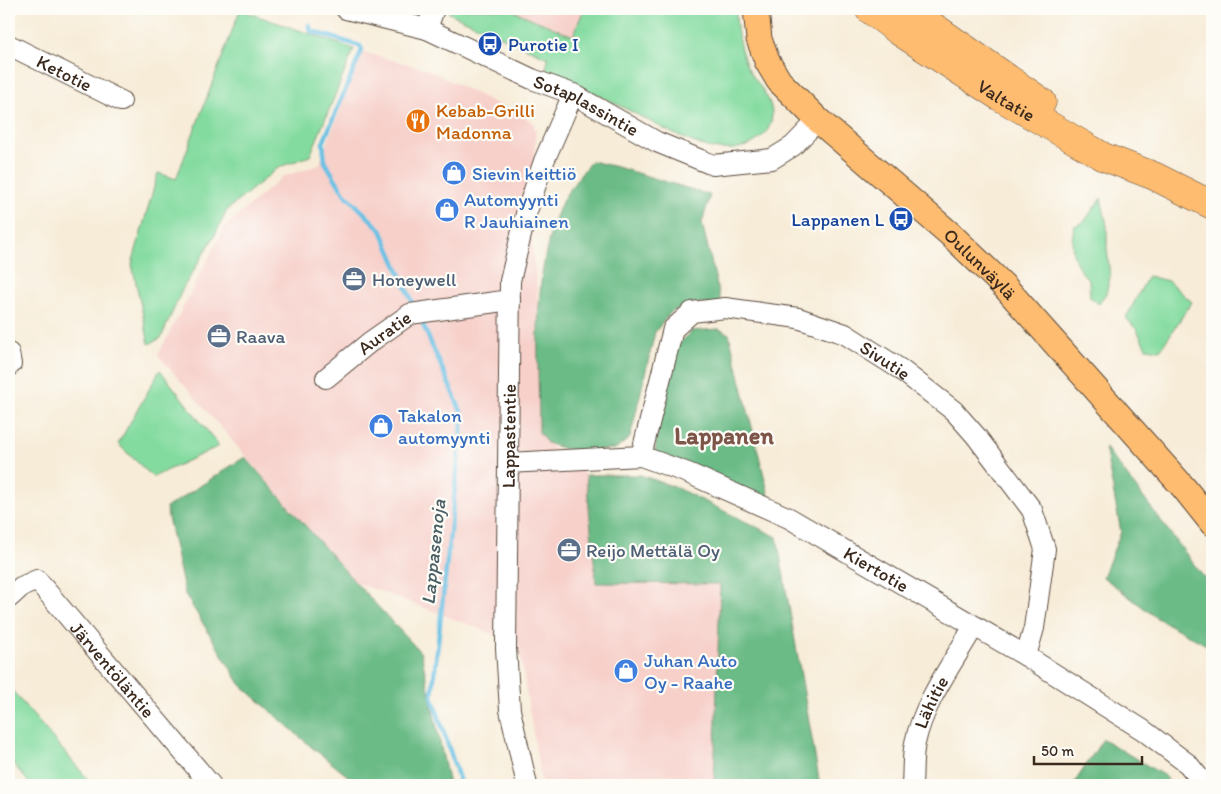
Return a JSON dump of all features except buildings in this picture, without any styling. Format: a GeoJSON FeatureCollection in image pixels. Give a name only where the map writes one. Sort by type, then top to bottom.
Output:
{"type":"FeatureCollection","features":[{"type":"Feature","properties":{"kind":"highway","name":"Valtatie"},"geometry":{"type":"LineString","coordinates":[[869,9],[897,30],[1000,97],[1049,126],[1104,157],[1154,176],[1212,204]]}},
{"type":"Feature","properties":{"kind":"highway","name":"Valtatie"},"geometry":{"type":"LineString","coordinates":[[908,9],[1069,121],[1154,176]]}},
{"type":"Feature","properties":{"kind":"main road","name":"Oulunväylä"},"geometry":{"type":"LineString","coordinates":[[756,9],[758,39],[767,61],[779,81],[818,120],[950,234],[1005,288],[1184,488],[1212,523]]}},
{"type":"Feature","properties":{"kind":"street","name":"Sotaplassintie"},"geometry":{"type":"LineString","coordinates":[[346,9],[427,30],[532,79],[573,94],[657,142],[714,165],[772,160],[792,146],[818,120]]}},
{"type":"Feature","properties":{"kind":"street"},"geometry":{"type":"LineString","coordinates":[[427,30],[434,9]]}},
{"type":"Feature","properties":{"kind":"street","name":"Ketotie"},"geometry":{"type":"LineString","coordinates":[[9,45],[121,101]]}},
{"type":"Feature","properties":{"kind":"street","name":"Lappastentie"},"geometry":{"type":"LineString","coordinates":[[527,785],[510,710],[506,648],[510,281],[526,214],[544,161],[573,94]]}},
{"type":"Feature","properties":{"kind":"street","name":"Auratie"},"geometry":{"type":"LineString","coordinates":[[326,378],[370,342],[410,314],[510,300]]}},
{"type":"Feature","properties":{"kind":"street","name":"Sivutie"},"geometry":{"type":"LineString","coordinates":[[641,456],[673,329],[692,312],[725,308],[798,318],[845,334],[900,369],[954,410],[1032,510],[1045,549],[1034,628],[1026,656]]}},
{"type":"Feature","properties":{"kind":"street"},"geometry":{"type":"LineString","coordinates":[[9,353],[11,364],[9,366]]}},
{"type":"Feature","properties":{"kind":"street","name":"Kiertotie"},"geometry":{"type":"LineString","coordinates":[[508,463],[641,456],[790,518],[1026,656],[1174,752],[1188,764],[1205,785]]}},
{"type":"Feature","properties":{"kind":"street","name":"Järventöläntie"},"geometry":{"type":"LineString","coordinates":[[9,598],[21,587],[37,580],[211,785]]}},
{"type":"Feature","properties":{"kind":"street","name":"Lähitie"},"geometry":{"type":"LineString","coordinates":[[912,785],[914,746],[918,728],[925,712],[974,626]]}},
{"type":"Feature","properties":{"kind":"shaded area"},"geometry":{"type":"Polygon","coordinates":[[[509,9],[584,9],[573,36],[509,9]]]}},
{"type":"Feature","properties":{"kind":"shaded area"},"geometry":{"type":"Polygon","coordinates":[[[362,52],[426,69],[533,122],[536,133],[530,225],[539,307],[539,432],[547,443],[586,475],[596,583],[720,583],[714,785],[542,785],[518,643],[355,582],[158,355],[225,227],[282,177],[319,165],[362,52]]]}},
{"type":"Feature","properties":{"kind":"green space"},"geometry":{"type":"Polygon","coordinates":[[[449,9],[509,9],[573,36],[584,9],[736,9],[741,51],[749,70],[769,101],[772,115],[770,124],[761,138],[736,149],[718,149],[698,144],[664,129],[546,69],[548,58],[449,13],[449,9]]]}},
{"type":"Feature","properties":{"kind":"green space"},"geometry":{"type":"Polygon","coordinates":[[[240,10],[354,49],[310,156],[279,167],[227,210],[215,235],[183,288],[161,338],[149,344],[132,264],[158,173],[176,179],[240,10]]]}},
{"type":"Feature","properties":{"kind":"green space"},"geometry":{"type":"Polygon","coordinates":[[[591,161],[710,195],[702,223],[722,306],[692,303],[671,312],[655,332],[630,438],[616,449],[571,451],[547,443],[539,432],[538,315],[545,257],[552,229],[562,202],[591,161]]]}},
{"type":"Feature","properties":{"kind":"green space"},"geometry":{"type":"Polygon","coordinates":[[[1101,198],[1107,226],[1110,277],[1106,293],[1099,304],[1090,297],[1089,280],[1076,262],[1072,242],[1074,226],[1084,222],[1101,198]]]}},
{"type":"Feature","properties":{"kind":"green space"},"geometry":{"type":"Polygon","coordinates":[[[1148,276],[1168,281],[1192,302],[1160,350],[1146,348],[1137,330],[1126,318],[1148,276]]]}},
{"type":"Feature","properties":{"kind":"green space"},"geometry":{"type":"Polygon","coordinates":[[[719,329],[729,334],[771,504],[655,453],[658,421],[677,346],[692,331],[719,329]]]}},
{"type":"Feature","properties":{"kind":"green space"},"geometry":{"type":"Polygon","coordinates":[[[160,370],[219,446],[153,477],[118,444],[160,370]]]}},
{"type":"Feature","properties":{"kind":"green space"},"geometry":{"type":"Polygon","coordinates":[[[1105,447],[1212,588],[1212,648],[1157,618],[1103,577],[1121,532],[1105,447]]]}},
{"type":"Feature","properties":{"kind":"green space"},"geometry":{"type":"Polygon","coordinates":[[[245,457],[355,582],[421,653],[449,785],[359,785],[309,745],[240,684],[185,594],[166,508],[245,457]]]}},
{"type":"Feature","properties":{"kind":"green space"},"geometry":{"type":"Polygon","coordinates":[[[586,475],[640,475],[675,487],[777,537],[820,785],[714,785],[720,584],[596,583],[586,475]]]}},
{"type":"Feature","properties":{"kind":"green space"},"geometry":{"type":"Polygon","coordinates":[[[9,687],[91,783],[88,785],[31,785],[9,759],[9,687]]]}},
{"type":"Feature","properties":{"kind":"green space"},"geometry":{"type":"Polygon","coordinates":[[[1103,739],[1168,778],[1163,785],[1073,785],[1103,739]]]}},
{"type":"Feature","properties":{"kind":"waterway","name":"Lappasenoja"},"geometry":{"type":"LineString","coordinates":[[309,25],[311,31],[360,46],[362,50],[323,143],[325,162],[344,193],[381,230],[412,301]]}},
{"type":"Feature","properties":{"kind":"waterway","name":"Lappasenoja"},"geometry":{"type":"LineString","coordinates":[[423,325],[463,416],[432,696],[461,785]]}},
{"type":"Feature","properties":{"kind":"place","name":"Purotie I"},"geometry":{"type":"Point","coordinates":[490,44]}},
{"type":"Feature","properties":{"kind":"place","name":"Kebab-Grilli Madonna"},"geometry":{"type":"Point","coordinates":[418,121]}},
{"type":"Feature","properties":{"kind":"place","name":"Sievin keittiö"},"geometry":{"type":"Point","coordinates":[454,173]}},
{"type":"Feature","properties":{"kind":"place","name":"Automyynti R Jauhiainen"},"geometry":{"type":"Point","coordinates":[447,210]}},
{"type":"Feature","properties":{"kind":"place","name":"Lappanen L"},"geometry":{"type":"Point","coordinates":[901,219]}},
{"type":"Feature","properties":{"kind":"place","name":"Honeywell"},"geometry":{"type":"Point","coordinates":[354,279]}},
{"type":"Feature","properties":{"kind":"place","name":"Raava"},"geometry":{"type":"Point","coordinates":[219,336]}},
{"type":"Feature","properties":{"kind":"place","name":"Takalon automyynti"},"geometry":{"type":"Point","coordinates":[381,426]}},
{"type":"Feature","properties":{"kind":"place","name":"Reijo Mettälä Oy"},"geometry":{"type":"Point","coordinates":[569,550]}},
{"type":"Feature","properties":{"kind":"place","name":"Juhan Auto Oy - Raahe"},"geometry":{"type":"Point","coordinates":[626,671]}},
{"type":"Feature","properties":{"kind":"district","name":"Lappanen"},"geometry":{"type":"Point","coordinates":[724,436]}}]}
